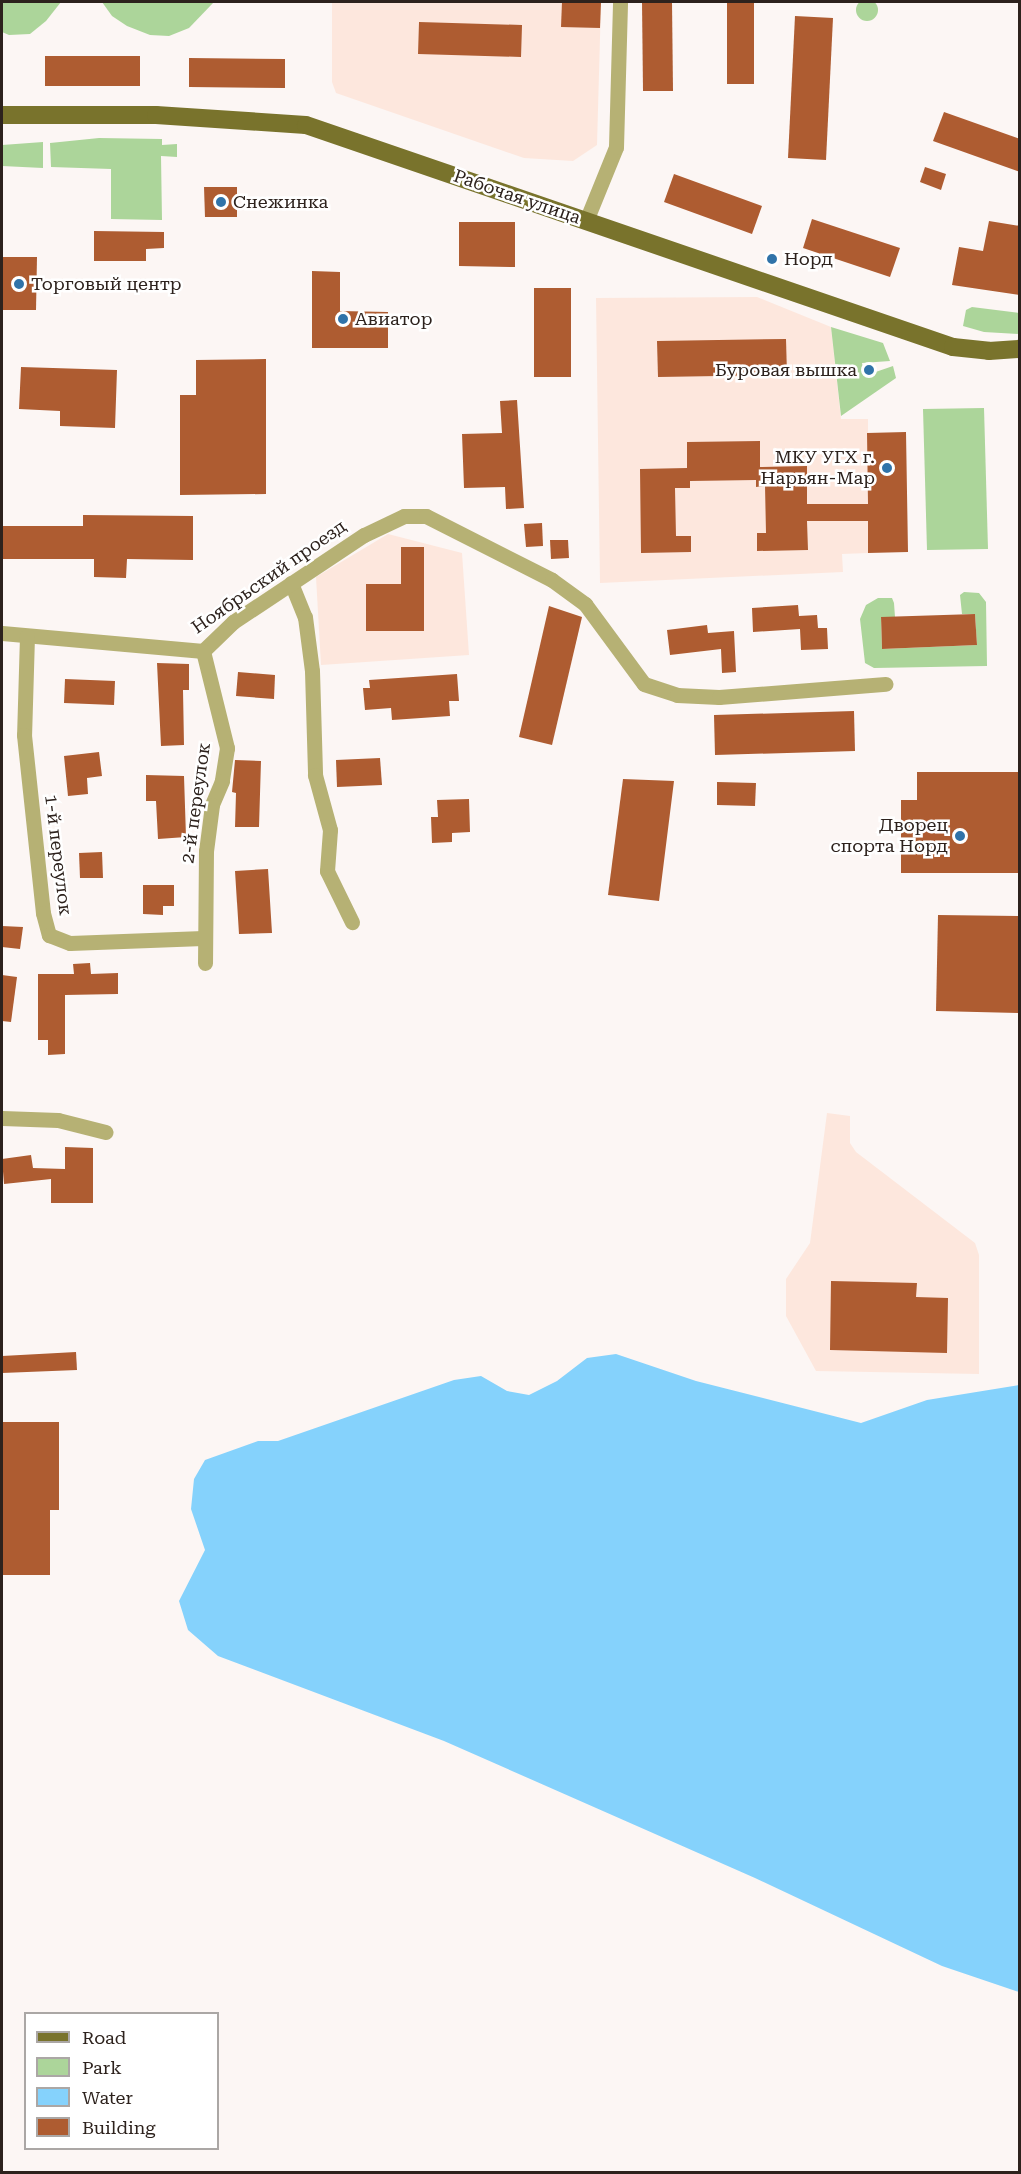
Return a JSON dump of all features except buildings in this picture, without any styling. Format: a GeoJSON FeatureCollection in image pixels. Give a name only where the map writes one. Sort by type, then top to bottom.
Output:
{"type":"FeatureCollection","features":[{"type":"Feature","properties":{"kind":"main road","name":"Рабочая улица"},"geometry":{"type":"LineString","coordinates":[[2,115],[156,115],[306,125],[953,347],[989,351],[1020,349]]}},
{"type":"Feature","properties":{"kind":"street"},"geometry":{"type":"LineString","coordinates":[[586,221],[616,147],[620,2]]}},
{"type":"Feature","properties":{"kind":"street","name":"Ноябрьский проезд"},"geometry":{"type":"LineString","coordinates":[[2,633],[203,651],[233,622],[363,535],[404,516],[426,516],[552,580],[585,604],[644,684],[677,695],[719,697],[885,684]]}},
{"type":"Feature","properties":{"kind":"street"},"geometry":{"type":"LineString","coordinates":[[291,583],[305,617],[312,671],[315,776],[330,830],[327,872],[352,922]]}},
{"type":"Feature","properties":{"kind":"street","name":"1-й переулок"},"geometry":{"type":"LineString","coordinates":[[27,636],[24,735],[43,914],[49,935],[70,943],[203,938]]}},
{"type":"Feature","properties":{"kind":"street","name":"2-й переулок"},"geometry":{"type":"LineString","coordinates":[[203,651],[227,748],[222,781],[212,805],[203,938],[205,963]]}},
{"type":"Feature","properties":{"kind":"street"},"geometry":{"type":"LineString","coordinates":[[2,1118],[58,1120],[105,1131]]}},
{"type":"Feature","properties":{"kind":"shaded area"},"geometry":{"type":"Polygon","coordinates":[[[332,2],[601,2],[597,145],[573,161],[524,158],[336,93],[332,82],[332,2]]]}},
{"type":"Feature","properties":{"kind":"shaded area"},"geometry":{"type":"Polygon","coordinates":[[[757,297],[831,327],[841,419],[868,419],[868,553],[842,554],[843,572],[600,583],[596,298],[757,297]]]}},
{"type":"Feature","properties":{"kind":"shaded area"},"geometry":{"type":"Polygon","coordinates":[[[388,534],[462,553],[469,655],[321,665],[316,577],[388,534]]]}},
{"type":"Feature","properties":{"kind":"shaded area"},"geometry":{"type":"Polygon","coordinates":[[[827,1113],[850,1116],[850,1143],[856,1152],[975,1243],[979,1255],[979,1374],[816,1371],[786,1316],[786,1279],[810,1243],[827,1113]]]}},
{"type":"Feature","properties":{"kind":"green space"},"geometry":{"type":"Polygon","coordinates":[[[867,-1],[875,2],[878,10],[875,18],[867,21],[859,18],[856,10],[859,2],[867,-1]]]}},
{"type":"Feature","properties":{"kind":"green space"},"geometry":{"type":"Polygon","coordinates":[[[2,2],[61,2],[46,21],[30,34],[9,35],[2,32],[2,2]]]}},
{"type":"Feature","properties":{"kind":"green space"},"geometry":{"type":"Polygon","coordinates":[[[102,2],[214,2],[189,28],[169,36],[150,35],[127,26],[112,16],[102,2]]]}},
{"type":"Feature","properties":{"kind":"green space"},"geometry":{"type":"Polygon","coordinates":[[[99,138],[162,139],[162,145],[177,144],[177,157],[161,156],[162,220],[111,219],[111,169],[51,167],[50,143],[99,138]]]}},
{"type":"Feature","properties":{"kind":"green space"},"geometry":{"type":"Polygon","coordinates":[[[43,142],[43,168],[2,166],[2,145],[43,142]]]}},
{"type":"Feature","properties":{"kind":"green space"},"geometry":{"type":"Polygon","coordinates":[[[972,307],[1019,313],[1019,334],[984,332],[963,326],[966,310],[972,307]]]}},
{"type":"Feature","properties":{"kind":"green space"},"geometry":{"type":"Polygon","coordinates":[[[831,327],[883,343],[890,361],[862,363],[864,376],[893,366],[896,378],[841,416],[831,327]]]}},
{"type":"Feature","properties":{"kind":"green space"},"geometry":{"type":"Polygon","coordinates":[[[984,408],[988,549],[927,550],[923,409],[984,408]]]}},
{"type":"Feature","properties":{"kind":"green space"},"geometry":{"type":"Polygon","coordinates":[[[964,592],[979,593],[986,602],[987,666],[874,668],[865,663],[860,619],[866,605],[878,598],[892,598],[894,603],[895,617],[881,618],[882,649],[977,645],[975,614],[962,614],[960,595],[964,592]]]}},
{"type":"Feature","properties":{"kind":"water"},"geometry":{"type":"Polygon","coordinates":[[[616,1354],[696,1381],[861,1423],[927,1400],[1019,1385],[1019,1992],[942,1966],[755,1878],[444,1741],[218,1656],[188,1630],[179,1601],[205,1550],[191,1509],[194,1479],[205,1460],[258,1441],[278,1441],[454,1380],[481,1376],[507,1391],[529,1395],[557,1381],[587,1358],[616,1354]]]}},
{"type":"Feature","properties":{"kind":"place","name":"Снежинка"},"geometry":{"type":"Point","coordinates":[221,202]}},
{"type":"Feature","properties":{"kind":"place","name":"Норд"},"geometry":{"type":"Point","coordinates":[772,259]}},
{"type":"Feature","properties":{"kind":"place","name":"Торговый центр"},"geometry":{"type":"Point","coordinates":[19,284]}},
{"type":"Feature","properties":{"kind":"place","name":"Авиатор"},"geometry":{"type":"Point","coordinates":[343,319]}},
{"type":"Feature","properties":{"kind":"place","name":"Буровая вышка"},"geometry":{"type":"Point","coordinates":[869,370]}},
{"type":"Feature","properties":{"kind":"place","name":"МКУ УГХ г. Нарьян-Мар"},"geometry":{"type":"Point","coordinates":[887,468]}},
{"type":"Feature","properties":{"kind":"place","name":"Дворец спорта Норд"},"geometry":{"type":"Point","coordinates":[960,836]}}]}
